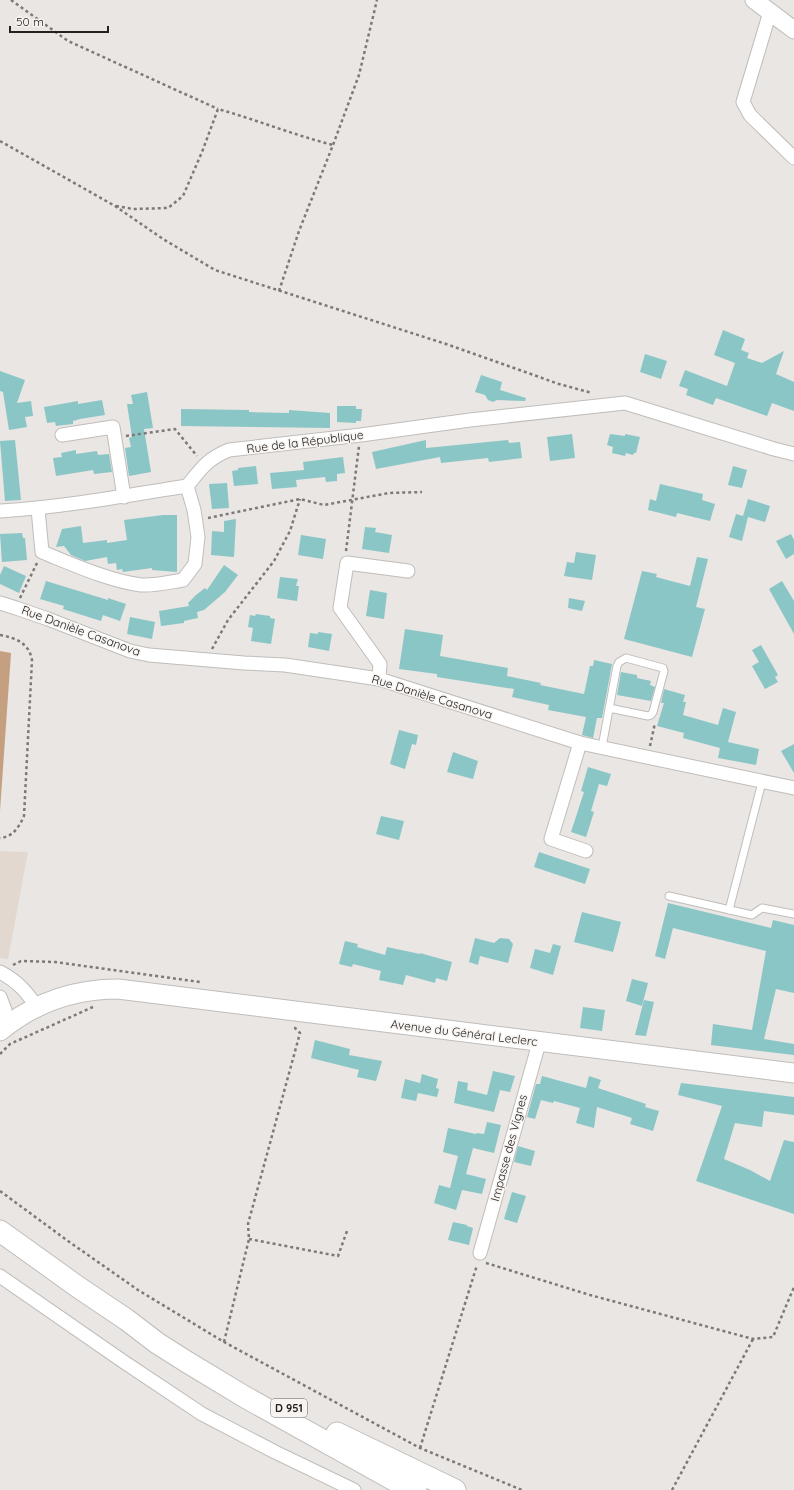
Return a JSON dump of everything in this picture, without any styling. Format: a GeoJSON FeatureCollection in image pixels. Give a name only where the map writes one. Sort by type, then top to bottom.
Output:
{"type":"FeatureCollection","features":[{"type":"Feature","properties":{"kind":"main road","name":"Avenue du Général Leclerc"},"geometry":{"type":"LineString","coordinates":[[2,1030],[32,1010],[74,994],[91,990],[118,989],[794,1073]]}},
{"type":"Feature","properties":{"kind":"main road","name":"D 951"},"geometry":{"type":"LineString","coordinates":[[0,1231],[127,1320],[157,1343],[245,1397],[394,1480],[416,1490]]}},
{"type":"Feature","properties":{"kind":"main road","name":"D 951"},"geometry":{"type":"LineString","coordinates":[[127,1320],[192,1352],[304,1416],[455,1490]]}},
{"type":"Feature","properties":{"kind":"street"},"geometry":{"type":"LineString","coordinates":[[754,0],[794,30]]}},
{"type":"Feature","properties":{"kind":"street"},"geometry":{"type":"LineString","coordinates":[[770,12],[744,102],[750,116],[794,158]]}},
{"type":"Feature","properties":{"kind":"street","name":"Rue de la République"},"geometry":{"type":"LineString","coordinates":[[187,486],[204,465],[215,456],[229,450],[361,435],[470,420],[625,403],[735,438],[794,454]]}},
{"type":"Feature","properties":{"kind":"street"},"geometry":{"type":"LineString","coordinates":[[62,435],[113,427],[124,497]]}},
{"type":"Feature","properties":{"kind":"street"},"geometry":{"type":"LineString","coordinates":[[0,511],[38,509],[124,497],[187,486],[194,510],[198,537],[195,564],[183,580],[160,584],[141,585],[108,577],[42,552],[38,509]]}},
{"type":"Feature","properties":{"kind":"street"},"geometry":{"type":"LineString","coordinates":[[379,679],[380,664],[340,608],[347,563],[408,571]]}},
{"type":"Feature","properties":{"kind":"street","name":"Rue Danièle Casanova"},"geometry":{"type":"LineString","coordinates":[[0,604],[16,608],[130,651],[148,655],[285,665],[379,679],[580,743],[794,788]]}},
{"type":"Feature","properties":{"kind":"street"},"geometry":{"type":"LineString","coordinates":[[580,743],[551,839],[586,851]]}},
{"type":"Feature","properties":{"kind":"street"},"geometry":{"type":"LineString","coordinates":[[0,972],[16,980],[26,991],[32,1010]]}},
{"type":"Feature","properties":{"kind":"street"},"geometry":{"type":"LineString","coordinates":[[0,997],[5,1010],[2,1030]]}},
{"type":"Feature","properties":{"kind":"street","name":"Impasse des Vignes"},"geometry":{"type":"LineString","coordinates":[[479,1257],[538,1042]]}},
{"type":"Feature","properties":{"kind":"street"},"geometry":{"type":"LineString","coordinates":[[0,1276],[202,1414],[275,1452],[354,1490]]}},
{"type":"Feature","properties":{"kind":"lane"},"geometry":{"type":"LineString","coordinates":[[602,748],[609,708],[617,666],[626,658],[663,668],[664,671],[654,712],[651,715],[648,716],[609,708]]}},
{"type":"Feature","properties":{"kind":"lane"},"geometry":{"type":"LineString","coordinates":[[729,910],[762,782]]}},
{"type":"Feature","properties":{"kind":"lane"},"geometry":{"type":"LineString","coordinates":[[669,896],[752,915],[762,908],[794,914]]}},
{"type":"Feature","properties":{"kind":"path"},"geometry":{"type":"LineString","coordinates":[[12,0],[68,41],[218,109],[262,122],[304,138],[333,145]]}},
{"type":"Feature","properties":{"kind":"path"},"geometry":{"type":"LineString","coordinates":[[279,291],[299,231],[359,75],[377,0]]}},
{"type":"Feature","properties":{"kind":"path"},"geometry":{"type":"LineString","coordinates":[[115,206],[133,209],[168,208],[184,196],[218,109]]}},
{"type":"Feature","properties":{"kind":"path"},"geometry":{"type":"LineString","coordinates":[[0,140],[115,206],[163,239],[215,270],[446,344],[559,384],[596,395]]}},
{"type":"Feature","properties":{"kind":"path"},"geometry":{"type":"LineString","coordinates":[[115,438],[175,429],[204,465]]}},
{"type":"Feature","properties":{"kind":"path"},"geometry":{"type":"LineString","coordinates":[[347,563],[346,556],[352,500],[361,435]]}},
{"type":"Feature","properties":{"kind":"path"},"geometry":{"type":"LineString","coordinates":[[196,520],[300,499],[324,505],[389,493],[422,492]]}},
{"type":"Feature","properties":{"kind":"path"},"geometry":{"type":"LineString","coordinates":[[206,660],[228,620],[274,561],[290,531],[300,499]]}},
{"type":"Feature","properties":{"kind":"path"},"geometry":{"type":"LineString","coordinates":[[16,608],[42,552]]}},
{"type":"Feature","properties":{"kind":"path"},"geometry":{"type":"LineString","coordinates":[[0,635],[20,641],[27,646],[31,653],[32,660],[24,816],[20,825],[13,833],[4,838],[0,838]]}},
{"type":"Feature","properties":{"kind":"path"},"geometry":{"type":"LineString","coordinates":[[647,758],[655,725]]}},
{"type":"Feature","properties":{"kind":"path"},"geometry":{"type":"LineString","coordinates":[[0,1054],[10,1044],[97,1006]]}},
{"type":"Feature","properties":{"kind":"path"},"geometry":{"type":"LineString","coordinates":[[224,1342],[249,1239],[248,1224],[300,1033],[295,1028],[287,1027]]}},
{"type":"Feature","properties":{"kind":"path"},"geometry":{"type":"LineString","coordinates":[[0,1191],[138,1290],[224,1342],[420,1448],[522,1490]]}},
{"type":"Feature","properties":{"kind":"path"},"geometry":{"type":"LineString","coordinates":[[249,1239],[338,1256],[347,1231]]}},
{"type":"Feature","properties":{"kind":"path"},"geometry":{"type":"LineString","coordinates":[[420,1448],[479,1257],[590,1295],[753,1339],[773,1337],[794,1287]]}},
{"type":"Feature","properties":{"kind":"path"},"geometry":{"type":"LineString","coordinates":[[672,1490],[753,1339]]}},
{"type":"Feature","properties":{"kind":"shaded area"},"geometry":{"type":"Polygon","coordinates":[[[0,651],[11,653],[0,811],[0,651]]]}},
{"type":"Feature","properties":{"kind":"shaded area"},"geometry":{"type":"Polygon","coordinates":[[[0,851],[28,852],[8,959],[0,958],[0,851]]]}},
{"type":"Feature","properties":{"kind":"building"},"geometry":{"type":"Polygon","coordinates":[[[723,330],[745,339],[741,350],[749,353],[747,358],[762,363],[784,351],[776,374],[794,382],[794,411],[772,403],[767,416],[716,398],[713,405],[686,395],[688,389],[679,386],[685,370],[727,386],[735,363],[714,355],[723,330]]]}},
{"type":"Feature","properties":{"kind":"building"},"geometry":{"type":"Polygon","coordinates":[[[645,354],[667,361],[661,379],[640,372],[645,354]]]}},
{"type":"Feature","properties":{"kind":"building"},"geometry":{"type":"Polygon","coordinates":[[[0,371],[25,380],[17,403],[31,401],[33,416],[25,417],[27,427],[9,430],[3,392],[0,391],[0,371]]]}},
{"type":"Feature","properties":{"kind":"building"},"geometry":{"type":"Polygon","coordinates":[[[481,375],[502,382],[500,390],[526,398],[525,401],[497,400],[493,402],[488,400],[485,395],[475,392],[481,375]]]}},
{"type":"Feature","properties":{"kind":"building"},"geometry":{"type":"Polygon","coordinates":[[[147,392],[153,428],[144,429],[151,472],[129,476],[125,448],[131,447],[129,438],[132,437],[127,404],[133,404],[131,395],[147,392]]]}},
{"type":"Feature","properties":{"kind":"building"},"geometry":{"type":"Polygon","coordinates":[[[102,400],[105,415],[80,419],[73,421],[73,424],[56,426],[55,422],[47,423],[44,407],[78,401],[78,404],[102,400]]]}},
{"type":"Feature","properties":{"kind":"building"},"geometry":{"type":"Polygon","coordinates":[[[337,406],[356,406],[356,409],[362,409],[361,421],[356,421],[356,423],[337,422],[337,406]]]}},
{"type":"Feature","properties":{"kind":"building"},"geometry":{"type":"Polygon","coordinates":[[[181,409],[249,410],[249,412],[289,413],[289,410],[330,413],[330,428],[181,426],[181,409]]]}},
{"type":"Feature","properties":{"kind":"building"},"geometry":{"type":"Polygon","coordinates":[[[572,434],[575,458],[550,461],[547,437],[572,434]]]}},
{"type":"Feature","properties":{"kind":"building"},"geometry":{"type":"Polygon","coordinates":[[[610,434],[625,436],[625,434],[640,437],[636,453],[633,455],[626,453],[625,456],[612,453],[613,447],[607,445],[610,434]]]}},
{"type":"Feature","properties":{"kind":"building"},"geometry":{"type":"Polygon","coordinates":[[[15,440],[21,500],[5,501],[0,441],[15,440]]]}},
{"type":"Feature","properties":{"kind":"building"},"geometry":{"type":"Polygon","coordinates":[[[426,440],[426,448],[508,440],[509,443],[520,442],[522,458],[489,462],[488,458],[441,463],[440,457],[376,469],[372,452],[426,440]]]}},
{"type":"Feature","properties":{"kind":"building"},"geometry":{"type":"Polygon","coordinates":[[[76,450],[76,454],[97,451],[98,455],[109,454],[112,472],[94,474],[93,470],[56,476],[53,458],[62,457],[61,453],[76,450]]]}},
{"type":"Feature","properties":{"kind":"building"},"geometry":{"type":"Polygon","coordinates":[[[343,457],[345,473],[337,474],[337,481],[326,482],[325,477],[296,480],[297,487],[272,489],[270,473],[304,470],[303,462],[343,457]]]}},
{"type":"Feature","properties":{"kind":"building"},"geometry":{"type":"Polygon","coordinates":[[[256,466],[258,484],[234,486],[232,471],[238,470],[238,468],[256,466]]]}},
{"type":"Feature","properties":{"kind":"building"},"geometry":{"type":"Polygon","coordinates":[[[733,466],[747,470],[742,488],[728,485],[733,466]]]}},
{"type":"Feature","properties":{"kind":"building"},"geometry":{"type":"Polygon","coordinates":[[[227,483],[229,508],[212,509],[209,484],[227,483]]]}},
{"type":"Feature","properties":{"kind":"building"},"geometry":{"type":"Polygon","coordinates":[[[660,484],[703,494],[702,500],[715,504],[710,521],[677,513],[676,517],[648,510],[650,499],[656,501],[660,484]]]}},
{"type":"Feature","properties":{"kind":"building"},"geometry":{"type":"Polygon","coordinates":[[[748,499],[770,506],[765,522],[748,517],[742,541],[729,537],[736,514],[743,516],[748,499]]]}},
{"type":"Feature","properties":{"kind":"building"},"geometry":{"type":"Polygon","coordinates":[[[163,515],[177,515],[177,572],[152,570],[152,568],[123,572],[122,569],[117,570],[116,563],[108,564],[107,557],[85,561],[71,555],[64,546],[56,547],[62,529],[81,526],[83,543],[107,540],[107,543],[127,540],[124,520],[163,515]]]}},
{"type":"Feature","properties":{"kind":"building"},"geometry":{"type":"Polygon","coordinates":[[[236,519],[234,557],[211,555],[212,531],[224,532],[224,521],[236,519]]]}},
{"type":"Feature","properties":{"kind":"building"},"geometry":{"type":"Polygon","coordinates":[[[365,527],[376,528],[375,532],[392,535],[389,553],[362,549],[365,527]]]}},
{"type":"Feature","properties":{"kind":"building"},"geometry":{"type":"Polygon","coordinates":[[[22,533],[23,538],[25,538],[27,560],[2,562],[0,534],[22,533]]]}},
{"type":"Feature","properties":{"kind":"building"},"geometry":{"type":"Polygon","coordinates":[[[791,534],[794,540],[794,554],[786,559],[776,541],[791,534]]]}},
{"type":"Feature","properties":{"kind":"building"},"geometry":{"type":"Polygon","coordinates":[[[301,535],[326,539],[323,559],[298,555],[301,535]]]}},
{"type":"Feature","properties":{"kind":"building"},"geometry":{"type":"Polygon","coordinates":[[[576,552],[596,555],[592,580],[564,576],[567,562],[574,563],[576,552]]]}},
{"type":"Feature","properties":{"kind":"building"},"geometry":{"type":"Polygon","coordinates":[[[697,557],[708,559],[696,607],[705,609],[692,657],[624,639],[642,571],[657,574],[656,577],[690,586],[697,557]]]}},
{"type":"Feature","properties":{"kind":"building"},"geometry":{"type":"Polygon","coordinates":[[[224,565],[238,575],[225,592],[204,610],[197,612],[198,618],[184,621],[184,623],[161,626],[159,611],[189,606],[188,603],[196,595],[205,588],[207,590],[224,565]]]}},
{"type":"Feature","properties":{"kind":"building"},"geometry":{"type":"Polygon","coordinates":[[[4,566],[26,576],[19,593],[0,584],[0,575],[4,566]]]}},
{"type":"Feature","properties":{"kind":"building"},"geometry":{"type":"Polygon","coordinates":[[[280,577],[298,579],[296,586],[299,586],[297,601],[277,598],[280,577]]]}},
{"type":"Feature","properties":{"kind":"building"},"geometry":{"type":"Polygon","coordinates":[[[46,581],[126,604],[120,621],[103,615],[101,621],[63,609],[64,606],[40,599],[46,581]]]}},
{"type":"Feature","properties":{"kind":"building"},"geometry":{"type":"Polygon","coordinates":[[[782,581],[794,601],[794,634],[769,589],[782,581]]]}},
{"type":"Feature","properties":{"kind":"building"},"geometry":{"type":"Polygon","coordinates":[[[370,590],[387,593],[384,619],[366,616],[370,590]]]}},
{"type":"Feature","properties":{"kind":"building"},"geometry":{"type":"Polygon","coordinates":[[[569,598],[585,601],[582,611],[568,608],[569,598]]]}},
{"type":"Feature","properties":{"kind":"building"},"geometry":{"type":"Polygon","coordinates":[[[256,614],[270,616],[270,618],[275,619],[271,644],[251,641],[253,628],[248,627],[250,615],[255,616],[256,614]]]}},
{"type":"Feature","properties":{"kind":"building"},"geometry":{"type":"Polygon","coordinates":[[[130,617],[155,622],[152,639],[127,634],[130,617]]]}},
{"type":"Feature","properties":{"kind":"building"},"geometry":{"type":"Polygon","coordinates":[[[405,629],[443,635],[440,656],[508,668],[507,676],[541,683],[540,685],[584,694],[590,666],[593,666],[594,660],[612,664],[602,718],[597,718],[593,738],[582,735],[586,717],[548,710],[549,705],[512,697],[514,689],[437,677],[437,674],[399,669],[405,629]]]}},
{"type":"Feature","properties":{"kind":"building"},"geometry":{"type":"Polygon","coordinates":[[[318,632],[332,634],[329,651],[308,647],[310,633],[318,634],[318,632]]]}},
{"type":"Feature","properties":{"kind":"building"},"geometry":{"type":"Polygon","coordinates":[[[761,645],[778,675],[775,677],[778,682],[765,689],[752,666],[759,662],[752,650],[761,645]]]}},
{"type":"Feature","properties":{"kind":"building"},"geometry":{"type":"Polygon","coordinates":[[[621,672],[637,675],[637,678],[651,681],[650,685],[655,687],[651,701],[617,695],[621,672]]]}},
{"type":"Feature","properties":{"kind":"building"},"geometry":{"type":"Polygon","coordinates":[[[664,689],[685,695],[683,702],[686,702],[683,715],[718,725],[723,708],[736,712],[728,742],[759,749],[756,765],[718,758],[720,748],[683,738],[684,733],[657,726],[664,703],[661,703],[664,689]]]}},
{"type":"Feature","properties":{"kind":"building"},"geometry":{"type":"Polygon","coordinates":[[[399,730],[418,735],[416,745],[412,744],[405,769],[390,764],[399,730]]]}},
{"type":"Feature","properties":{"kind":"building"},"geometry":{"type":"Polygon","coordinates":[[[794,744],[794,773],[781,751],[794,744]]]}},
{"type":"Feature","properties":{"kind":"building"},"geometry":{"type":"Polygon","coordinates":[[[453,752],[478,761],[473,779],[447,772],[453,752]]]}},
{"type":"Feature","properties":{"kind":"building"},"geometry":{"type":"Polygon","coordinates":[[[588,767],[611,774],[607,786],[599,784],[591,811],[594,812],[586,837],[571,832],[584,792],[581,791],[588,767]]]}},
{"type":"Feature","properties":{"kind":"building"},"geometry":{"type":"Polygon","coordinates":[[[381,816],[404,821],[399,840],[376,834],[381,816]]]}},
{"type":"Feature","properties":{"kind":"building"},"geometry":{"type":"Polygon","coordinates":[[[539,852],[590,869],[585,884],[534,867],[539,852]]]}},
{"type":"Feature","properties":{"kind":"building"},"geometry":{"type":"Polygon","coordinates":[[[668,903],[771,928],[773,920],[794,925],[794,993],[776,989],[764,1039],[794,1044],[794,1055],[711,1045],[713,1024],[752,1030],[766,951],[673,928],[665,959],[655,956],[668,903]]]}},
{"type":"Feature","properties":{"kind":"building"},"geometry":{"type":"Polygon","coordinates":[[[582,912],[621,922],[613,952],[574,942],[582,912]]]}},
{"type":"Feature","properties":{"kind":"building"},"geometry":{"type":"Polygon","coordinates":[[[475,938],[494,943],[500,938],[509,939],[513,944],[508,963],[480,956],[478,965],[469,962],[475,938]]]}},
{"type":"Feature","properties":{"kind":"building"},"geometry":{"type":"Polygon","coordinates":[[[345,941],[358,944],[357,947],[385,955],[387,947],[420,953],[452,962],[447,981],[436,978],[435,983],[406,975],[403,985],[379,980],[381,971],[353,964],[352,967],[339,964],[345,941]]]}},
{"type":"Feature","properties":{"kind":"building"},"geometry":{"type":"Polygon","coordinates":[[[553,944],[561,946],[553,975],[530,968],[535,949],[550,953],[553,944]]]}},
{"type":"Feature","properties":{"kind":"building"},"geometry":{"type":"Polygon","coordinates":[[[632,979],[648,983],[642,1006],[626,1001],[632,979]]]}},
{"type":"Feature","properties":{"kind":"building"},"geometry":{"type":"Polygon","coordinates":[[[644,1000],[654,1002],[646,1036],[635,1035],[644,1000]]]}},
{"type":"Feature","properties":{"kind":"building"},"geometry":{"type":"Polygon","coordinates":[[[583,1007],[605,1010],[602,1031],[580,1028],[583,1007]]]}},
{"type":"Feature","properties":{"kind":"building"},"geometry":{"type":"Polygon","coordinates":[[[315,1040],[350,1049],[349,1055],[382,1061],[376,1081],[357,1077],[359,1070],[311,1058],[315,1040]]]}},
{"type":"Feature","properties":{"kind":"building"},"geometry":{"type":"Polygon","coordinates":[[[493,1071],[515,1076],[510,1092],[500,1090],[494,1112],[454,1103],[458,1081],[468,1083],[467,1090],[487,1095],[493,1071]]]}},
{"type":"Feature","properties":{"kind":"building"},"geometry":{"type":"Polygon","coordinates":[[[422,1074],[438,1079],[436,1088],[439,1089],[437,1097],[418,1093],[416,1101],[401,1098],[405,1079],[420,1083],[422,1074]]]}},
{"type":"Feature","properties":{"kind":"building"},"geometry":{"type":"Polygon","coordinates":[[[542,1076],[586,1088],[589,1076],[601,1080],[598,1088],[646,1104],[645,1107],[659,1111],[653,1131],[630,1124],[632,1118],[597,1107],[594,1128],[576,1123],[580,1108],[554,1101],[553,1103],[541,1100],[535,1119],[527,1117],[536,1084],[540,1084],[542,1076]]]}},
{"type":"Feature","properties":{"kind":"building"},"geometry":{"type":"Polygon","coordinates":[[[681,1083],[794,1097],[794,1115],[764,1111],[762,1127],[735,1123],[724,1159],[750,1170],[770,1181],[784,1140],[794,1142],[794,1214],[696,1181],[722,1106],[678,1095],[681,1083]]]}},
{"type":"Feature","properties":{"kind":"building"},"geometry":{"type":"Polygon","coordinates":[[[487,1122],[501,1125],[494,1153],[473,1148],[466,1174],[486,1179],[482,1194],[462,1190],[456,1210],[434,1203],[439,1185],[450,1188],[458,1156],[443,1152],[448,1128],[476,1134],[484,1134],[487,1122]]]}},
{"type":"Feature","properties":{"kind":"building"},"geometry":{"type":"Polygon","coordinates":[[[518,1146],[535,1151],[531,1166],[514,1162],[518,1146]]]}},
{"type":"Feature","properties":{"kind":"building"},"geometry":{"type":"Polygon","coordinates":[[[512,1192],[526,1196],[517,1223],[504,1219],[512,1192]]]}},
{"type":"Feature","properties":{"kind":"building"},"geometry":{"type":"Polygon","coordinates":[[[453,1222],[473,1228],[469,1245],[448,1240],[453,1222]]]}}]}
